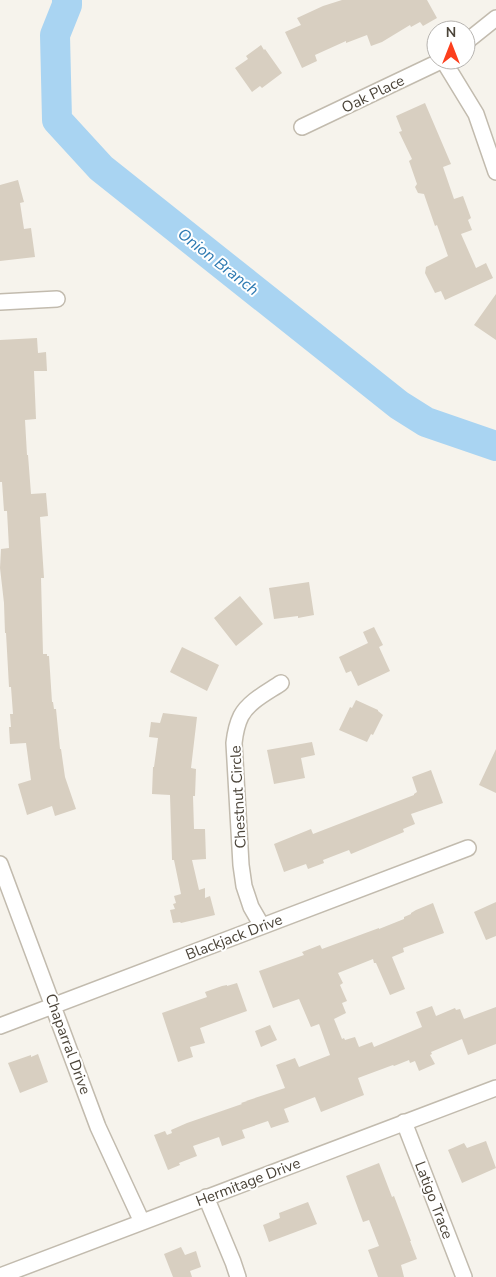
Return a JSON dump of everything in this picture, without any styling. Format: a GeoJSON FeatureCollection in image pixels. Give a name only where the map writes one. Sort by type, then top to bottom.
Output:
{"type":"FeatureCollection","features":[{"type":"Feature","properties":{"kind":"street"},"geometry":{"type":"LineString","coordinates":[[476,34],[496,18]]}},
{"type":"Feature","properties":{"kind":"street","name":"Oak Place"},"geometry":{"type":"LineString","coordinates":[[302,128],[426,68]]}},
{"type":"Feature","properties":{"kind":"street"},"geometry":{"type":"LineString","coordinates":[[449,70],[476,114],[496,172]]}},
{"type":"Feature","properties":{"kind":"street"},"geometry":{"type":"LineString","coordinates":[[0,302],[57,300]]}},
{"type":"Feature","properties":{"kind":"street","name":"Chestnut Circle"},"geometry":{"type":"LineString","coordinates":[[262,926],[251,908],[244,886],[241,865],[234,743],[241,715],[251,704],[281,683]]}},
{"type":"Feature","properties":{"kind":"street","name":"Blackjack Drive"},"geometry":{"type":"LineString","coordinates":[[0,1026],[468,848]]}},
{"type":"Feature","properties":{"kind":"street","name":"Chaparral Drive"},"geometry":{"type":"LineString","coordinates":[[0,864],[98,1127],[142,1222]]}},
{"type":"Feature","properties":{"kind":"street","name":"Hermitage Drive"},"geometry":{"type":"LineString","coordinates":[[4,1276],[206,1197],[496,1088]]}},
{"type":"Feature","properties":{"kind":"street","name":"Latigo Trace"},"geometry":{"type":"LineString","coordinates":[[404,1122],[464,1277]]}},
{"type":"Feature","properties":{"kind":"street"},"geometry":{"type":"LineString","coordinates":[[206,1197],[238,1277]]}},
{"type":"Feature","properties":{"kind":"building"},"geometry":{"type":"Polygon","coordinates":[[[342,0],[427,0],[437,18],[426,20],[426,24],[423,26],[420,22],[411,27],[410,25],[382,42],[371,46],[367,35],[346,43],[346,41],[315,55],[317,61],[302,68],[285,32],[301,25],[297,18],[342,0]]]}},
{"type":"Feature","properties":{"kind":"building"},"geometry":{"type":"Polygon","coordinates":[[[261,45],[282,73],[262,88],[260,86],[252,92],[235,68],[248,59],[246,56],[261,45]]]}},
{"type":"Feature","properties":{"kind":"building"},"geometry":{"type":"Polygon","coordinates":[[[425,103],[451,164],[443,167],[454,199],[463,196],[471,218],[468,220],[472,230],[461,234],[476,268],[486,263],[493,278],[445,300],[441,291],[435,293],[425,273],[426,267],[448,256],[424,194],[418,193],[415,187],[417,184],[409,161],[412,159],[399,132],[402,131],[396,116],[425,103]]]}},
{"type":"Feature","properties":{"kind":"building"},"geometry":{"type":"Polygon","coordinates":[[[18,180],[24,202],[20,203],[24,229],[31,228],[35,257],[0,261],[0,185],[18,180]]]}},
{"type":"Feature","properties":{"kind":"building"},"geometry":{"type":"Polygon","coordinates":[[[496,294],[496,340],[474,325],[496,294]]]}},
{"type":"Feature","properties":{"kind":"building"},"geometry":{"type":"Polygon","coordinates":[[[37,338],[38,353],[46,352],[47,371],[34,371],[36,419],[25,420],[31,494],[46,493],[48,516],[40,517],[44,578],[41,578],[43,654],[49,656],[52,702],[54,709],[56,709],[60,749],[65,777],[76,809],[55,816],[52,806],[27,815],[18,784],[31,780],[26,743],[10,744],[10,714],[13,714],[11,687],[9,687],[0,568],[1,549],[9,548],[7,511],[4,511],[2,482],[0,482],[0,340],[37,338]]]}},
{"type":"Feature","properties":{"kind":"building"},"geometry":{"type":"Polygon","coordinates":[[[309,582],[314,615],[274,619],[269,588],[309,582]]]}},
{"type":"Feature","properties":{"kind":"building"},"geometry":{"type":"Polygon","coordinates":[[[240,596],[263,624],[236,646],[214,618],[240,596]]]}},
{"type":"Feature","properties":{"kind":"building"},"geometry":{"type":"Polygon","coordinates":[[[374,627],[383,645],[379,647],[390,671],[358,686],[351,671],[346,673],[339,657],[368,643],[363,632],[374,627]]]}},
{"type":"Feature","properties":{"kind":"building"},"geometry":{"type":"Polygon","coordinates":[[[182,647],[219,665],[207,691],[170,672],[182,647]]]}},
{"type":"Feature","properties":{"kind":"building"},"geometry":{"type":"Polygon","coordinates":[[[356,700],[378,710],[383,715],[373,735],[371,734],[367,742],[339,730],[350,707],[352,708],[356,700]]]}},
{"type":"Feature","properties":{"kind":"building"},"geometry":{"type":"Polygon","coordinates":[[[163,713],[197,717],[191,768],[196,769],[195,796],[193,796],[194,829],[205,829],[206,859],[192,860],[199,890],[205,888],[205,898],[210,896],[215,915],[181,923],[173,923],[170,910],[175,909],[173,904],[176,903],[174,896],[181,894],[174,860],[172,860],[170,795],[152,794],[153,767],[158,738],[149,737],[151,722],[160,723],[163,713]]]}},
{"type":"Feature","properties":{"kind":"building"},"geometry":{"type":"Polygon","coordinates":[[[312,742],[315,755],[301,758],[305,778],[274,784],[267,750],[312,742]]]}},
{"type":"Feature","properties":{"kind":"building"},"geometry":{"type":"Polygon","coordinates":[[[496,749],[496,793],[479,785],[496,749]]]}},
{"type":"Feature","properties":{"kind":"building"},"geometry":{"type":"Polygon","coordinates":[[[431,770],[443,803],[411,814],[415,824],[403,829],[404,832],[351,854],[349,850],[323,860],[324,863],[308,869],[306,864],[284,872],[274,844],[311,829],[313,834],[414,795],[417,792],[412,777],[431,770]]]}},
{"type":"Feature","properties":{"kind":"building"},"geometry":{"type":"Polygon","coordinates":[[[496,902],[496,936],[486,940],[474,912],[496,902]]]}},
{"type":"Feature","properties":{"kind":"building"},"geometry":{"type":"Polygon","coordinates":[[[433,903],[444,933],[403,948],[404,952],[392,957],[405,989],[390,995],[373,959],[338,973],[343,983],[340,985],[347,1001],[342,1003],[346,1013],[334,1019],[342,1039],[355,1037],[359,1047],[372,1042],[374,1047],[422,1027],[416,1012],[432,1006],[436,1016],[455,1008],[456,1010],[460,1009],[464,1019],[496,1007],[496,1044],[468,1055],[462,1039],[431,1052],[432,1054],[430,1055],[435,1064],[419,1071],[415,1061],[410,1063],[409,1060],[358,1078],[364,1095],[321,1112],[315,1097],[284,1109],[289,1122],[271,1128],[268,1121],[242,1130],[245,1138],[222,1146],[219,1137],[193,1146],[197,1156],[179,1163],[180,1165],[168,1170],[154,1135],[165,1131],[167,1135],[172,1133],[171,1130],[187,1123],[285,1088],[276,1065],[295,1058],[299,1067],[330,1055],[319,1024],[311,1027],[299,999],[273,1008],[259,971],[304,955],[302,952],[320,945],[322,949],[379,929],[404,919],[404,917],[416,910],[433,903]]]}},
{"type":"Feature","properties":{"kind":"building"},"geometry":{"type":"Polygon","coordinates":[[[237,983],[247,1011],[200,1028],[205,1043],[190,1047],[193,1057],[178,1062],[162,1013],[207,997],[205,992],[237,983]]]}},
{"type":"Feature","properties":{"kind":"building"},"geometry":{"type":"Polygon","coordinates":[[[270,1025],[277,1040],[261,1047],[255,1031],[270,1025]]]}},
{"type":"Feature","properties":{"kind":"building"},"geometry":{"type":"Polygon","coordinates":[[[38,1054],[48,1082],[20,1093],[8,1063],[38,1054]]]}},
{"type":"Feature","properties":{"kind":"building"},"geometry":{"type":"Polygon","coordinates":[[[486,1141],[496,1168],[462,1183],[448,1150],[464,1143],[467,1148],[486,1141]]]}},
{"type":"Feature","properties":{"kind":"building"},"geometry":{"type":"Polygon","coordinates":[[[379,1163],[392,1197],[394,1196],[417,1259],[401,1265],[404,1277],[378,1277],[368,1250],[379,1246],[369,1220],[363,1222],[346,1176],[379,1163]]]}},
{"type":"Feature","properties":{"kind":"building"},"geometry":{"type":"Polygon","coordinates":[[[308,1202],[317,1224],[269,1242],[263,1225],[280,1218],[279,1213],[308,1202]]]}},
{"type":"Feature","properties":{"kind":"building"},"geometry":{"type":"Polygon","coordinates":[[[181,1247],[185,1255],[196,1251],[201,1267],[190,1271],[192,1277],[173,1277],[164,1254],[181,1247]]]}},
{"type":"Feature","properties":{"kind":"waterway","name":"Onion Branch"},"geometry":{"type":"LineString","coordinates":[[67,0],[67,5],[55,35],[57,120],[101,168],[399,405],[426,422],[496,446]]}}]}
